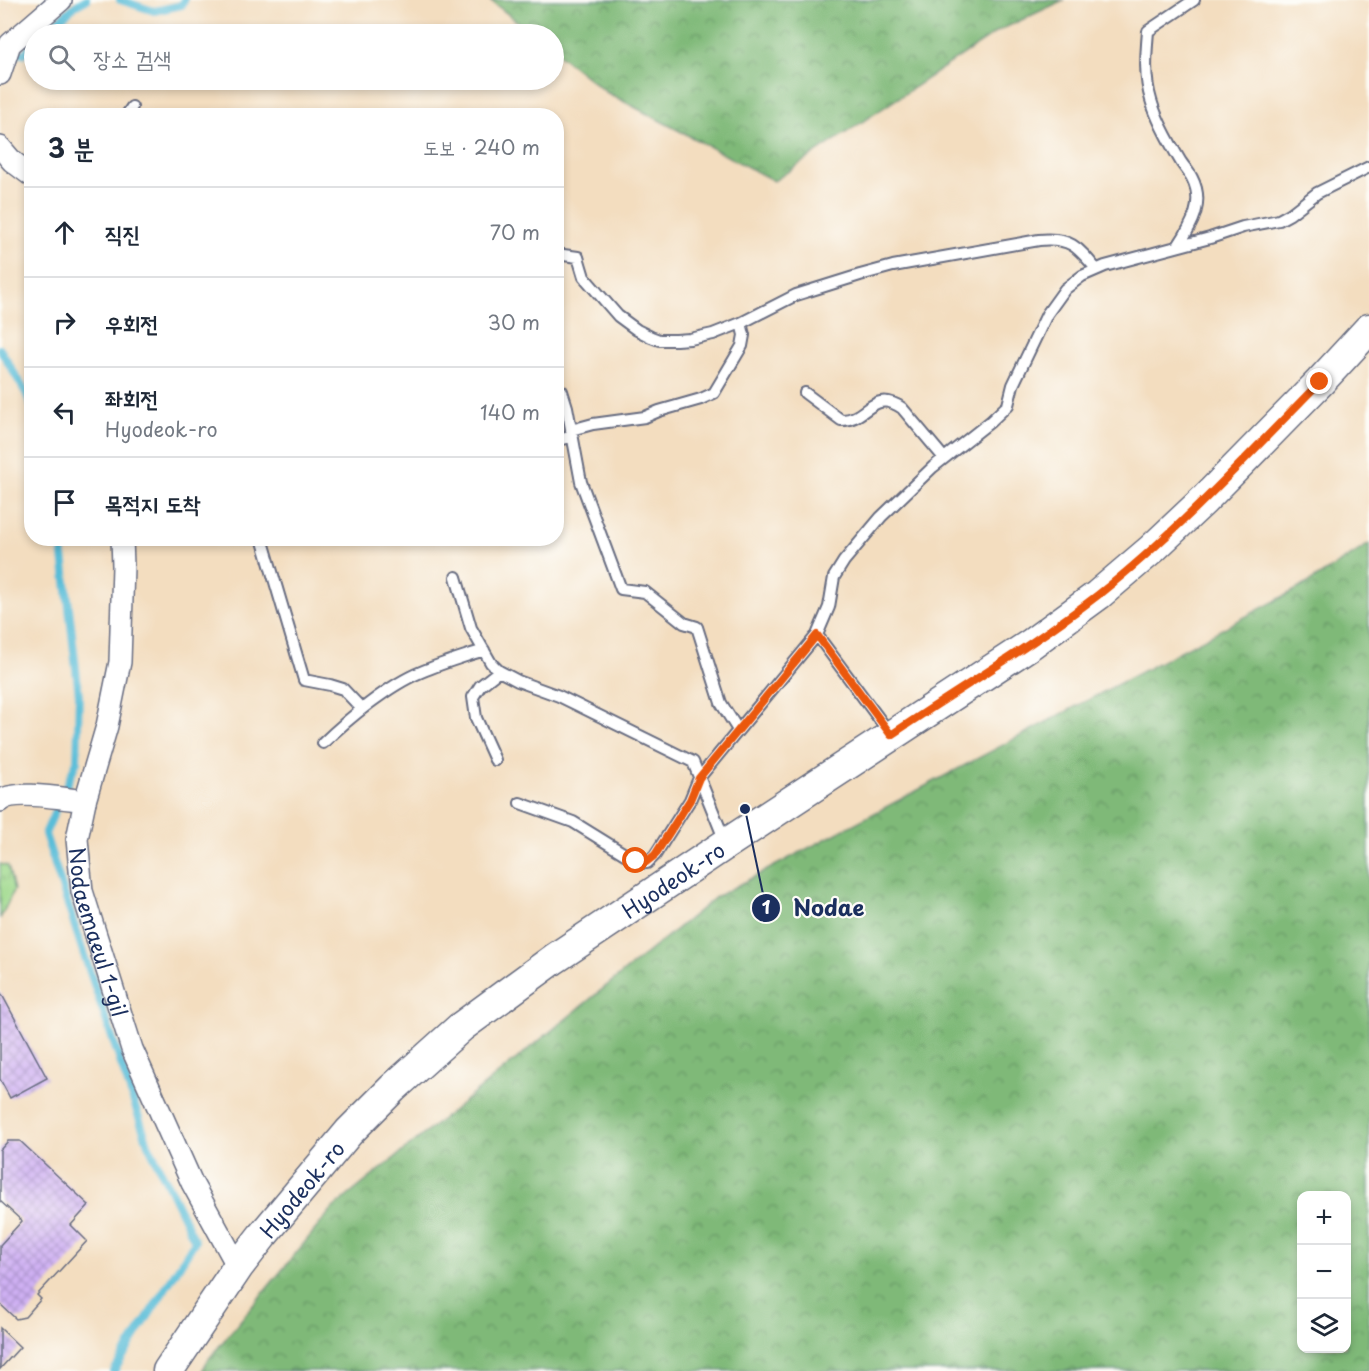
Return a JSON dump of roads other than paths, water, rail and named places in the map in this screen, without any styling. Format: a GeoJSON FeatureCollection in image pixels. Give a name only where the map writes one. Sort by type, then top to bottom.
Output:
{"type":"FeatureCollection","features":[{"type":"Feature","properties":{"kind":"main road","name":"Hyodeok-ro"},"geometry":{"type":"LineString","coordinates":[[168,1371],[262,1236],[349,1132],[393,1088],[461,1027],[554,959],[726,843],[1031,644],[1098,595],[1204,500],[1369,329]]}},
{"type":"Feature","properties":{"kind":"street"},"geometry":{"type":"LineString","coordinates":[[33,24],[61,0]]}},
{"type":"Feature","properties":{"kind":"street"},"geometry":{"type":"LineString","coordinates":[[1,72],[10,44],[24,32]]}},
{"type":"Feature","properties":{"kind":"street"},"geometry":{"type":"LineString","coordinates":[[0,147],[12,161],[24,170]]}},
{"type":"Feature","properties":{"kind":"street","name":"Nodaemaeul 1-gil"},"geometry":{"type":"LineString","coordinates":[[122,546],[120,662],[107,726],[75,800],[82,891],[132,1049],[192,1182],[238,1268]]}},
{"type":"Feature","properties":{"kind":"street"},"geometry":{"type":"LineString","coordinates":[[0,801],[4,797],[21,795],[75,800]]}},
{"type":"Feature","properties":{"kind":"lane"},"geometry":{"type":"LineString","coordinates":[[1178,246],[1195,216],[1198,203],[1197,191],[1192,177],[1181,162],[1151,101],[1145,66],[1146,46],[1148,31],[1194,0]]}},
{"type":"Feature","properties":{"kind":"lane"},"geometry":{"type":"LineString","coordinates":[[520,803],[573,822],[636,861],[646,862],[655,855],[690,800],[699,778],[817,635],[829,607],[834,577],[844,561],[881,517],[944,458],[1008,405],[1014,386],[1047,314],[1065,289],[1096,269],[1243,227],[1279,220],[1317,193],[1369,167]]}},
{"type":"Feature","properties":{"kind":"lane"},"geometry":{"type":"LineString","coordinates":[[564,255],[578,257],[584,278],[618,316],[637,330],[659,340],[690,339],[713,334],[741,323],[796,295],[892,266],[1039,240],[1060,240],[1076,247],[1096,269]]}},
{"type":"Feature","properties":{"kind":"lane"},"geometry":{"type":"LineString","coordinates":[[564,437],[593,424],[645,417],[714,393],[742,345],[744,335],[741,323]]}},
{"type":"Feature","properties":{"kind":"lane"},"geometry":{"type":"LineString","coordinates":[[805,393],[841,420],[854,417],[880,401],[895,403],[902,408],[944,458]]}},
{"type":"Feature","properties":{"kind":"lane"},"geometry":{"type":"LineString","coordinates":[[564,397],[581,482],[621,589],[645,592],[684,624],[697,627],[721,703],[738,730]]}},
{"type":"Feature","properties":{"kind":"lane"},"geometry":{"type":"LineString","coordinates":[[263,546],[304,680],[343,689],[362,709]]}},
{"type":"Feature","properties":{"kind":"lane"},"geometry":{"type":"LineString","coordinates":[[456,577],[471,628],[491,663],[499,671],[518,681],[559,696],[693,762],[726,843]]}},
{"type":"Feature","properties":{"kind":"lane"},"geometry":{"type":"LineString","coordinates":[[817,635],[891,735]]}},
{"type":"Feature","properties":{"kind":"lane"},"geometry":{"type":"LineString","coordinates":[[323,742],[362,709],[395,686],[420,672],[484,650]]}},
{"type":"Feature","properties":{"kind":"lane"},"geometry":{"type":"LineString","coordinates":[[495,760],[476,718],[473,697],[480,686],[499,671]]}},
{"type":"Feature","properties":{"kind":"waterway"},"geometry":{"type":"LineString","coordinates":[[54,24],[75,6],[86,0]]}},
{"type":"Feature","properties":{"kind":"waterway"},"geometry":{"type":"LineString","coordinates":[[120,0],[154,11],[182,5],[184,0]]}},
{"type":"Feature","properties":{"kind":"waterway"},"geometry":{"type":"LineString","coordinates":[[9,53],[24,53]]}},
{"type":"Feature","properties":{"kind":"waterway"},"geometry":{"type":"LineString","coordinates":[[0,349],[24,390]]}},
{"type":"Feature","properties":{"kind":"waterway"},"geometry":{"type":"LineString","coordinates":[[62,546],[79,695],[77,761],[45,834],[148,1144],[195,1241],[114,1371]]}},
{"type":"Feature","properties":{"kind":"place","name":"Nodae"},"geometry":{"type":"Point","coordinates":[745,809]}}]}
